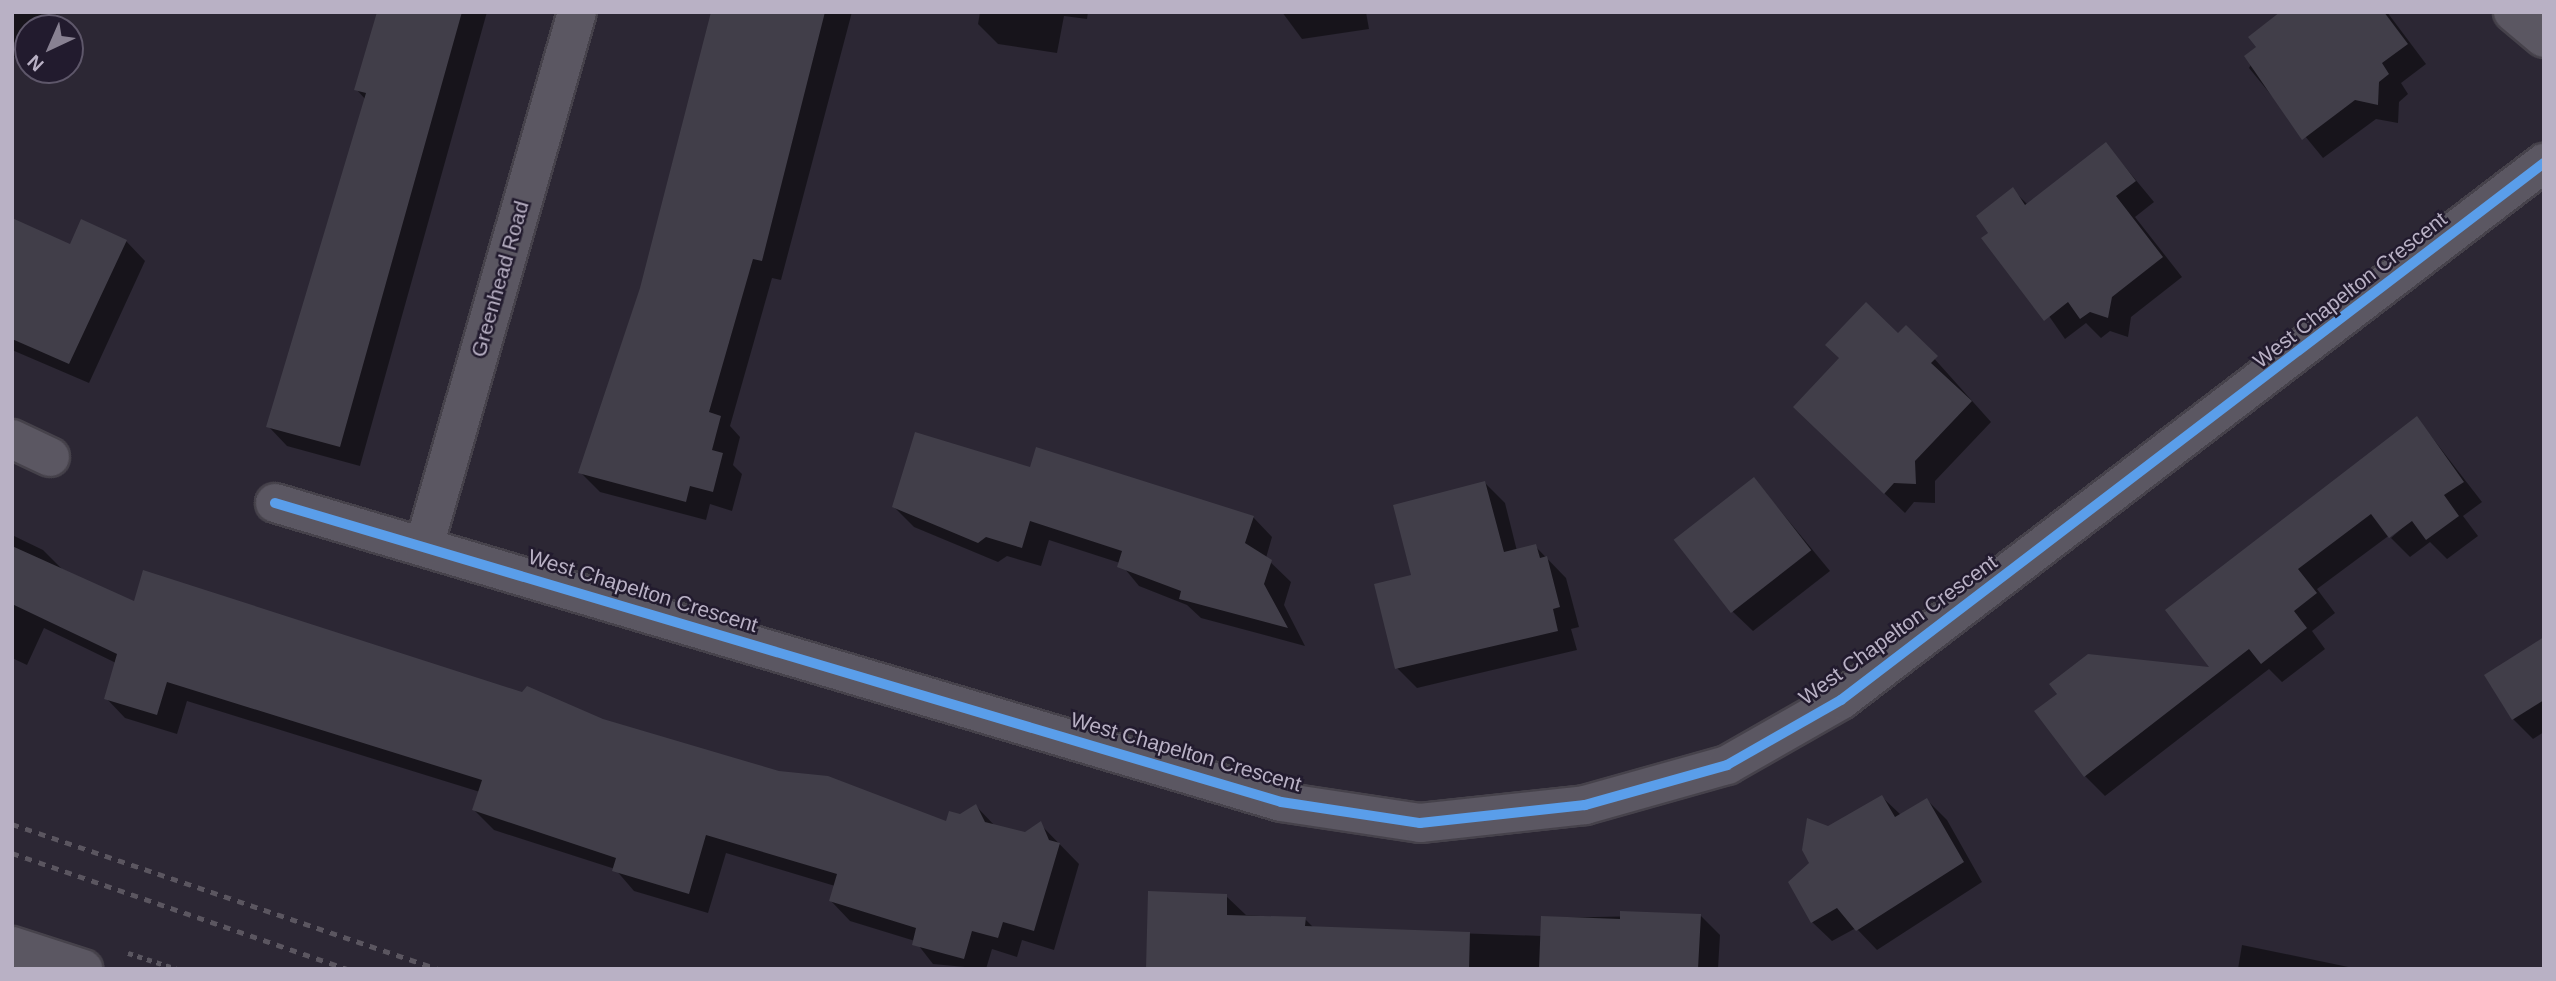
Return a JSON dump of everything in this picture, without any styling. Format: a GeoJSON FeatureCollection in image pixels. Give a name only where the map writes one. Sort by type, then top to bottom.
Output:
{"type":"FeatureCollection","features":[{"type":"Feature","properties":{"kind":"street","name":"Greenhead Road"},"geometry":{"type":"LineString","coordinates":[[424,546],[577,12]]}},
{"type":"Feature","properties":{"kind":"street"},"geometry":{"type":"LineString","coordinates":[[2513,12],[2544,38]]}},
{"type":"Feature","properties":{"kind":"street","name":"West Chapelton Crescent"},"geometry":{"type":"LineString","coordinates":[[275,503],[1281,802],[1420,823],[1585,805],[1727,765],[1841,700],[2544,163]]}},
{"type":"Feature","properties":{"kind":"street"},"geometry":{"type":"LineString","coordinates":[[12,439],[50,457]]}},
{"type":"Feature","properties":{"kind":"street"},"geometry":{"type":"LineString","coordinates":[[12,946],[83,969]]}},
{"type":"Feature","properties":{"kind":"building"},"geometry":{"type":"Polygon","coordinates":[[[377,12],[462,12],[340,447],[266,427],[366,93],[354,90],[377,12]]]}},
{"type":"Feature","properties":{"kind":"building"},"geometry":{"type":"Polygon","coordinates":[[[711,12],[825,12],[762,261],[753,259],[709,412],[721,416],[712,450],[723,453],[713,492],[690,486],[686,502],[578,473],[640,288],[711,12]]]}},
{"type":"Feature","properties":{"kind":"building"},"geometry":{"type":"Polygon","coordinates":[[[2280,12],[2384,12],[2408,44],[2382,63],[2389,74],[2379,82],[2378,105],[2355,100],[2302,140],[2244,56],[2256,47],[2248,37],[2280,12]]]}},
{"type":"Feature","properties":{"kind":"building"},"geometry":{"type":"Polygon","coordinates":[[[2106,142],[2136,181],[2116,196],[2163,257],[2112,297],[2108,318],[2090,312],[2080,319],[2068,302],[2044,321],[1981,238],[1988,233],[1976,216],[2013,187],[2025,205],[2106,142]]]}},
{"type":"Feature","properties":{"kind":"building"},"geometry":{"type":"Polygon","coordinates":[[[12,218],[70,244],[81,219],[127,240],[69,364],[12,339],[12,218]]]}},
{"type":"Feature","properties":{"kind":"building"},"geometry":{"type":"Polygon","coordinates":[[[1866,302],[1898,333],[1906,325],[1938,356],[1931,363],[1972,401],[1915,461],[1916,484],[1894,483],[1884,494],[1793,407],[1839,358],[1825,345],[1866,302]]]}},
{"type":"Feature","properties":{"kind":"building"},"geometry":{"type":"Polygon","coordinates":[[[2417,416],[2464,482],[2444,495],[2459,516],[2426,540],[2412,521],[2389,538],[2371,514],[2298,569],[2317,593],[2294,611],[2307,628],[2261,664],[2249,649],[2084,777],[2034,711],[2057,694],[2049,684],[2088,654],[2209,667],[2165,610],[2417,416]]]}},
{"type":"Feature","properties":{"kind":"building"},"geometry":{"type":"Polygon","coordinates":[[[915,432],[1030,467],[1036,447],[1254,516],[1245,543],[1272,560],[1264,584],[1288,628],[1179,599],[1181,591],[1117,567],[1122,551],[1030,521],[1022,548],[986,537],[978,543],[892,507],[915,432]]]}},
{"type":"Feature","properties":{"kind":"building"},"geometry":{"type":"Polygon","coordinates":[[[1754,477],[1811,550],[1731,613],[1674,540],[1754,477]]]}},
{"type":"Feature","properties":{"kind":"building"},"geometry":{"type":"Polygon","coordinates":[[[1485,481],[1504,552],[1536,544],[1540,558],[1547,556],[1560,607],[1553,609],[1558,631],[1395,669],[1374,584],[1411,575],[1393,505],[1485,481]]]}},
{"type":"Feature","properties":{"kind":"building"},"geometry":{"type":"Polygon","coordinates":[[[12,546],[134,601],[143,570],[522,692],[527,686],[603,719],[779,771],[828,776],[946,821],[949,811],[960,814],[976,804],[985,822],[1025,832],[1041,821],[1049,840],[1060,843],[1034,931],[1003,922],[998,938],[972,931],[964,959],[912,945],[916,928],[829,901],[837,874],[706,835],[689,894],[612,871],[616,858],[472,810],[482,780],[167,682],[157,715],[104,699],[117,654],[12,604],[12,546]]]}},
{"type":"Feature","properties":{"kind":"building"},"geometry":{"type":"Polygon","coordinates":[[[2544,637],[2544,700],[2512,720],[2484,675],[2544,637]]]}},
{"type":"Feature","properties":{"kind":"building"},"geometry":{"type":"Polygon","coordinates":[[[1882,795],[1895,817],[1927,798],[1964,862],[1856,931],[1837,908],[1811,923],[1788,882],[1809,863],[1802,850],[1807,818],[1828,826],[1882,795]]]}},
{"type":"Feature","properties":{"kind":"building"},"geometry":{"type":"Polygon","coordinates":[[[1148,891],[1227,894],[1227,915],[1306,917],[1305,926],[1470,932],[1469,969],[1146,969],[1148,891]]]}},
{"type":"Feature","properties":{"kind":"building"},"geometry":{"type":"Polygon","coordinates":[[[1620,911],[1701,914],[1698,969],[1539,969],[1541,916],[1620,919],[1620,911]]]}},
{"type":"Feature","properties":{"kind":"railway"},"geometry":{"type":"LineString","coordinates":[[12,824],[439,969]]}},
{"type":"Feature","properties":{"kind":"railway"},"geometry":{"type":"LineString","coordinates":[[12,853],[347,969]]}},
{"type":"Feature","properties":{"kind":"cycle path"},"geometry":{"type":"LineString","coordinates":[[275,503],[1281,802],[1420,823],[1585,805],[1727,765],[1841,700],[2544,163]]}}]}
